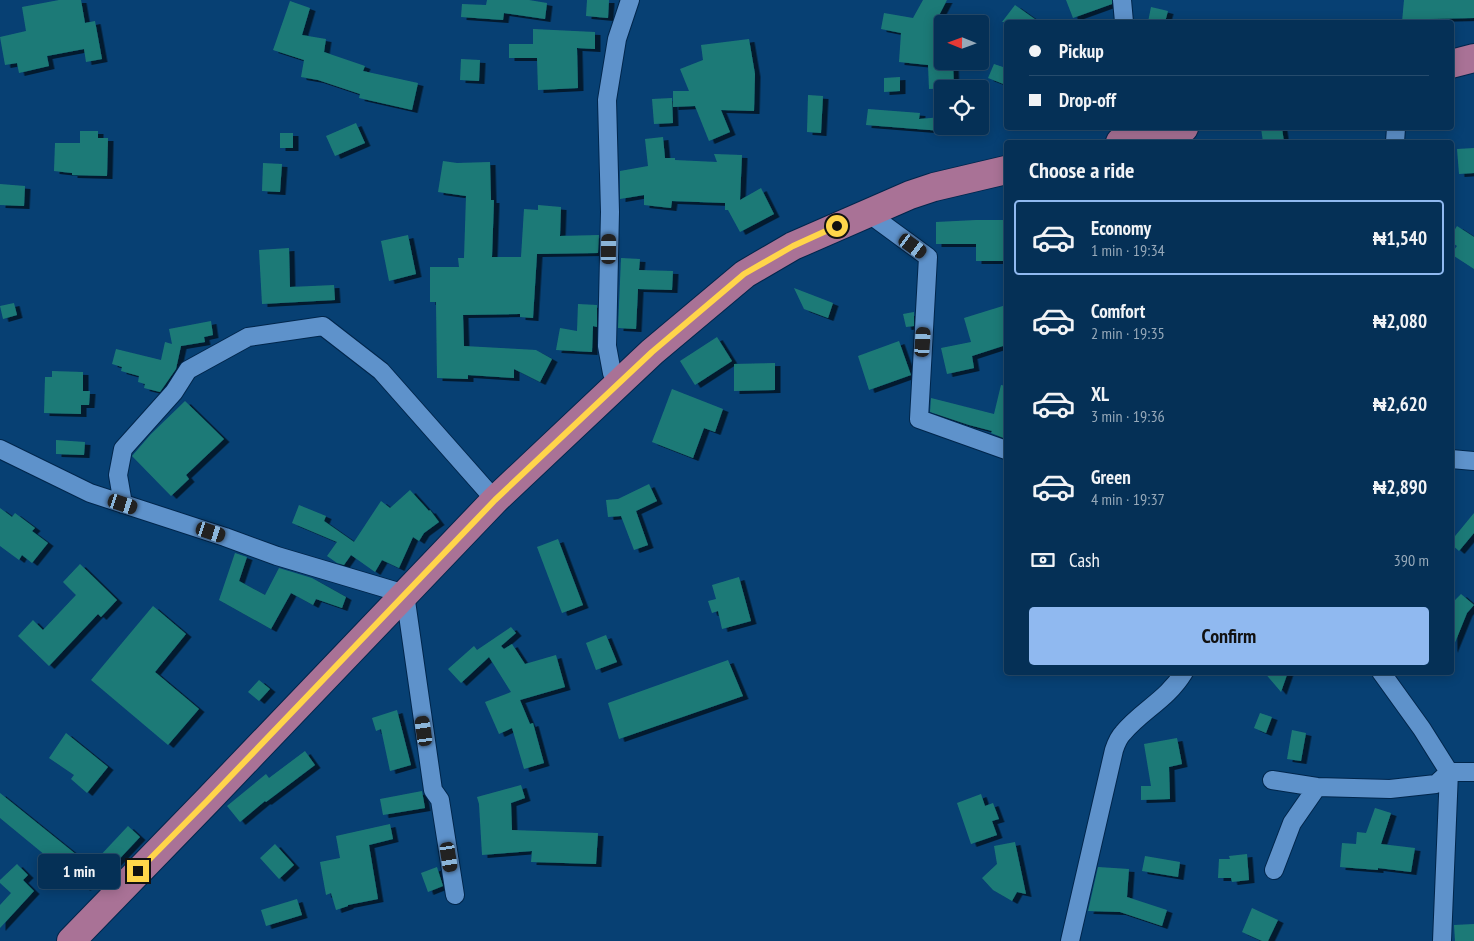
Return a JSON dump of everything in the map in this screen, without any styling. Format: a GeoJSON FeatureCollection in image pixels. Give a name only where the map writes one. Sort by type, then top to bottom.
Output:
{"type":"FeatureCollection","features":[{"type":"Feature","properties":{"kind":"main road"},"geometry":{"type":"LineString","coordinates":[[1454,63],[1474,58]]}},
{"type":"Feature","properties":{"kind":"main road"},"geometry":{"type":"LineString","coordinates":[[1134,136],[1172,130]]}},
{"type":"Feature","properties":{"kind":"main road"},"geometry":{"type":"LineString","coordinates":[[59,941],[77,934],[495,500],[652,352],[744,274],[793,246],[868,213],[934,187],[1004,170]]}},
{"type":"Feature","properties":{"kind":"street"},"geometry":{"type":"LineString","coordinates":[[619,383],[612,373],[607,346],[610,212],[607,100],[617,40],[630,0]]}},
{"type":"Feature","properties":{"kind":"street"},"geometry":{"type":"LineString","coordinates":[[1122,0],[1124,20]]}},
{"type":"Feature","properties":{"kind":"street"},"geometry":{"type":"LineString","coordinates":[[868,213],[928,257],[919,419],[1004,449]]}},
{"type":"Feature","properties":{"kind":"street"},"geometry":{"type":"LineString","coordinates":[[123,504],[118,475],[123,449],[174,392],[188,370],[248,337],[323,326],[381,371],[495,500]]}},
{"type":"Feature","properties":{"kind":"street"},"geometry":{"type":"LineString","coordinates":[[0,449],[90,493],[277,556],[405,594],[433,790],[440,800],[455,895]]}},
{"type":"Feature","properties":{"kind":"street"},"geometry":{"type":"LineString","coordinates":[[1454,459],[1474,461]]}},
{"type":"Feature","properties":{"kind":"street"},"geometry":{"type":"LineString","coordinates":[[1070,941],[1114,750],[1121,734],[1135,720],[1160,701],[1182,675]]}},
{"type":"Feature","properties":{"kind":"street"},"geometry":{"type":"LineString","coordinates":[[1383,675],[1422,729],[1449,772],[1442,941]]}},
{"type":"Feature","properties":{"kind":"street"},"geometry":{"type":"LineString","coordinates":[[1272,780],[1317,787],[1390,789],[1436,784],[1449,772],[1474,772]]}},
{"type":"Feature","properties":{"kind":"street"},"geometry":{"type":"LineString","coordinates":[[1274,870],[1292,823],[1317,787]]}},
{"type":"Feature","properties":{"kind":"building"},"geometry":{"type":"Polygon","coordinates":[[[59,0],[81,0],[85,23],[95,21],[102,59],[86,62],[84,49],[47,56],[49,66],[19,73],[17,63],[5,65],[0,37],[26,31],[22,7],[59,0]]]}},
{"type":"Feature","properties":{"kind":"building"},"geometry":{"type":"Polygon","coordinates":[[[487,0],[529,0],[547,3],[545,19],[504,13],[503,20],[461,17],[462,4],[486,5],[487,0]]]}},
{"type":"Feature","properties":{"kind":"building"},"geometry":{"type":"Polygon","coordinates":[[[587,0],[609,0],[608,18],[586,16],[587,0]]]}},
{"type":"Feature","properties":{"kind":"building"},"geometry":{"type":"Polygon","coordinates":[[[923,0],[947,0],[939,15],[934,15],[934,70],[953,70],[954,80],[934,80],[934,89],[929,89],[928,65],[899,62],[901,33],[881,29],[884,13],[913,18],[923,0]]]}},
{"type":"Feature","properties":{"kind":"building"},"geometry":{"type":"Polygon","coordinates":[[[1066,0],[1112,0],[1112,4],[1073,18],[1066,0]]]}},
{"type":"Feature","properties":{"kind":"building"},"geometry":{"type":"Polygon","coordinates":[[[1404,0],[1474,0],[1474,18],[1402,20],[1404,0]]]}},
{"type":"Feature","properties":{"kind":"building"},"geometry":{"type":"Polygon","coordinates":[[[290,1],[310,8],[302,35],[326,39],[324,52],[365,66],[363,71],[418,83],[412,110],[359,98],[360,94],[318,80],[301,77],[304,60],[273,50],[290,1]]]}},
{"type":"Feature","properties":{"kind":"building"},"geometry":{"type":"Polygon","coordinates":[[[1015,5],[1036,20],[1004,20],[1002,22],[1015,5]]]}},
{"type":"Feature","properties":{"kind":"building"},"geometry":{"type":"Polygon","coordinates":[[[1151,7],[1168,11],[1166,20],[1148,20],[1151,7]]]}},
{"type":"Feature","properties":{"kind":"building"},"geometry":{"type":"Polygon","coordinates":[[[533,29],[595,32],[595,49],[577,48],[578,88],[538,90],[537,58],[509,58],[509,44],[533,44],[533,29]]]}},
{"type":"Feature","properties":{"kind":"building"},"geometry":{"type":"Polygon","coordinates":[[[749,39],[755,74],[754,111],[721,110],[730,132],[709,141],[695,106],[673,107],[673,91],[689,91],[680,69],[703,60],[701,45],[749,39]]]}},
{"type":"Feature","properties":{"kind":"building"},"geometry":{"type":"Polygon","coordinates":[[[461,59],[480,60],[479,81],[460,80],[461,59]]]}},
{"type":"Feature","properties":{"kind":"building"},"geometry":{"type":"Polygon","coordinates":[[[994,64],[1004,67],[1004,84],[988,78],[994,64]]]}},
{"type":"Feature","properties":{"kind":"building"},"geometry":{"type":"Polygon","coordinates":[[[900,77],[900,91],[884,92],[884,78],[900,77]]]}},
{"type":"Feature","properties":{"kind":"building"},"geometry":{"type":"Polygon","coordinates":[[[808,95],[823,96],[821,133],[807,132],[808,95]]]}},
{"type":"Feature","properties":{"kind":"building"},"geometry":{"type":"Polygon","coordinates":[[[672,98],[673,123],[654,124],[652,99],[672,98]]]}},
{"type":"Feature","properties":{"kind":"building"},"geometry":{"type":"Polygon","coordinates":[[[868,109],[920,113],[919,119],[934,118],[934,130],[866,125],[868,109]]]}},
{"type":"Feature","properties":{"kind":"building"},"geometry":{"type":"Polygon","coordinates":[[[356,123],[365,143],[335,156],[326,136],[356,123]]]}},
{"type":"Feature","properties":{"kind":"building"},"geometry":{"type":"Polygon","coordinates":[[[1261,130],[1282,130],[1284,140],[1263,140],[1261,130]]]}},
{"type":"Feature","properties":{"kind":"building"},"geometry":{"type":"Polygon","coordinates":[[[80,131],[98,131],[98,138],[108,138],[107,176],[72,175],[72,173],[54,171],[55,143],[80,143],[80,131]]]}},
{"type":"Feature","properties":{"kind":"building"},"geometry":{"type":"Polygon","coordinates":[[[280,133],[293,133],[293,148],[280,148],[280,133]]]}},
{"type":"Feature","properties":{"kind":"building"},"geometry":{"type":"Polygon","coordinates":[[[663,137],[665,158],[717,162],[714,154],[742,155],[740,200],[761,188],[774,214],[740,232],[728,210],[725,210],[725,203],[672,201],[671,208],[644,205],[644,195],[620,199],[620,171],[648,166],[645,139],[663,137]]]}},
{"type":"Feature","properties":{"kind":"building"},"geometry":{"type":"Polygon","coordinates":[[[1474,148],[1474,173],[1459,174],[1457,149],[1474,148]]]}},
{"type":"Feature","properties":{"kind":"building"},"geometry":{"type":"Polygon","coordinates":[[[443,161],[457,163],[490,162],[491,200],[494,200],[492,257],[521,257],[524,209],[538,210],[538,205],[561,207],[560,236],[599,235],[598,253],[537,254],[533,318],[520,317],[520,314],[463,315],[464,346],[536,350],[552,359],[540,382],[514,369],[514,378],[468,375],[468,379],[437,378],[436,302],[430,302],[430,267],[459,267],[458,258],[464,258],[466,196],[438,192],[443,161]]]}},
{"type":"Feature","properties":{"kind":"building"},"geometry":{"type":"Polygon","coordinates":[[[263,163],[282,164],[280,192],[262,191],[263,163]]]}},
{"type":"Feature","properties":{"kind":"building"},"geometry":{"type":"Polygon","coordinates":[[[0,184],[25,186],[24,206],[0,205],[0,184]]]}},
{"type":"Feature","properties":{"kind":"building"},"geometry":{"type":"Polygon","coordinates":[[[1004,220],[1004,261],[976,261],[976,244],[936,244],[936,222],[1004,220]]]}},
{"type":"Feature","properties":{"kind":"building"},"geometry":{"type":"Polygon","coordinates":[[[1457,226],[1474,237],[1474,269],[1454,256],[1454,250],[1457,246],[1454,244],[1454,231],[1457,226]]]}},
{"type":"Feature","properties":{"kind":"building"},"geometry":{"type":"Polygon","coordinates":[[[408,235],[416,274],[389,281],[381,241],[408,235]]]}},
{"type":"Feature","properties":{"kind":"building"},"geometry":{"type":"Polygon","coordinates":[[[289,248],[290,287],[334,285],[335,300],[262,304],[259,250],[289,248]]]}},
{"type":"Feature","properties":{"kind":"building"},"geometry":{"type":"Polygon","coordinates":[[[621,258],[640,259],[639,270],[673,271],[672,290],[638,289],[636,329],[618,328],[621,258]]]}},
{"type":"Feature","properties":{"kind":"building"},"geometry":{"type":"Polygon","coordinates":[[[794,288],[833,303],[828,318],[804,309],[794,288]]]}},
{"type":"Feature","properties":{"kind":"building"},"geometry":{"type":"Polygon","coordinates":[[[14,303],[17,315],[3,319],[0,306],[14,303]]]}},
{"type":"Feature","properties":{"kind":"building"},"geometry":{"type":"Polygon","coordinates":[[[578,304],[597,305],[597,327],[593,326],[592,352],[556,350],[560,328],[577,331],[578,304]]]}},
{"type":"Feature","properties":{"kind":"building"},"geometry":{"type":"Polygon","coordinates":[[[1004,306],[1004,346],[972,356],[974,368],[947,374],[941,348],[971,342],[964,318],[1004,306]]]}},
{"type":"Feature","properties":{"kind":"building"},"geometry":{"type":"Polygon","coordinates":[[[914,312],[914,326],[906,327],[903,314],[914,312]]]}},
{"type":"Feature","properties":{"kind":"building"},"geometry":{"type":"Polygon","coordinates":[[[211,321],[213,335],[204,337],[205,342],[181,346],[176,369],[160,392],[144,388],[145,384],[138,382],[139,376],[121,371],[122,367],[112,364],[116,349],[161,360],[165,342],[172,344],[169,329],[211,321]]]}},
{"type":"Feature","properties":{"kind":"building"},"geometry":{"type":"Polygon","coordinates":[[[717,337],[732,361],[695,385],[680,361],[717,337]]]}},
{"type":"Feature","properties":{"kind":"building"},"geometry":{"type":"Polygon","coordinates":[[[899,341],[911,375],[869,390],[858,356],[899,341]]]}},
{"type":"Feature","properties":{"kind":"building"},"geometry":{"type":"Polygon","coordinates":[[[775,363],[775,390],[734,391],[734,364],[775,363]]]}},
{"type":"Feature","properties":{"kind":"building"},"geometry":{"type":"Polygon","coordinates":[[[52,371],[83,372],[83,391],[90,391],[89,405],[81,405],[81,414],[44,413],[45,377],[52,377],[52,371]]]}},
{"type":"Feature","properties":{"kind":"building"},"geometry":{"type":"Polygon","coordinates":[[[1001,385],[1004,386],[1004,438],[991,433],[992,431],[930,412],[931,398],[994,414],[1001,385]]]}},
{"type":"Feature","properties":{"kind":"building"},"geometry":{"type":"Polygon","coordinates":[[[672,389],[723,409],[715,432],[704,428],[693,458],[652,442],[672,389]]]}},
{"type":"Feature","properties":{"kind":"building"},"geometry":{"type":"Polygon","coordinates":[[[185,401],[224,439],[186,475],[189,479],[171,496],[132,456],[151,434],[185,401]]]}},
{"type":"Feature","properties":{"kind":"building"},"geometry":{"type":"Polygon","coordinates":[[[56,440],[85,442],[84,455],[56,454],[56,440]]]}},
{"type":"Feature","properties":{"kind":"building"},"geometry":{"type":"Polygon","coordinates":[[[649,484],[657,501],[636,511],[648,545],[634,550],[621,516],[608,517],[606,500],[618,499],[649,484]]]}},
{"type":"Feature","properties":{"kind":"building"},"geometry":{"type":"Polygon","coordinates":[[[410,490],[439,522],[424,533],[419,541],[413,537],[399,568],[382,560],[375,572],[351,555],[344,565],[337,563],[327,556],[337,542],[292,523],[299,505],[326,516],[324,521],[354,542],[381,501],[390,508],[410,490]]]}},
{"type":"Feature","properties":{"kind":"building"},"geometry":{"type":"Polygon","coordinates":[[[0,508],[12,517],[15,513],[35,528],[32,531],[48,543],[32,563],[22,555],[19,560],[0,546],[0,508]]]}},
{"type":"Feature","properties":{"kind":"building"},"geometry":{"type":"Polygon","coordinates":[[[1474,513],[1474,533],[1459,551],[1454,547],[1454,537],[1474,513]]]}},
{"type":"Feature","properties":{"kind":"building"},"geometry":{"type":"Polygon","coordinates":[[[558,539],[583,605],[562,613],[537,547],[558,539]]]}},
{"type":"Feature","properties":{"kind":"building"},"geometry":{"type":"Polygon","coordinates":[[[235,553],[247,557],[239,581],[265,595],[279,568],[312,578],[346,597],[342,608],[316,599],[313,605],[291,593],[271,629],[219,600],[235,553]]]}},
{"type":"Feature","properties":{"kind":"building"},"geometry":{"type":"Polygon","coordinates":[[[80,564],[117,600],[101,617],[98,614],[49,666],[18,636],[33,620],[43,630],[76,595],[63,582],[80,564]]]}},
{"type":"Feature","properties":{"kind":"building"},"geometry":{"type":"Polygon","coordinates":[[[739,577],[751,621],[722,629],[718,611],[712,613],[708,601],[716,599],[712,585],[739,577]]]}},
{"type":"Feature","properties":{"kind":"building"},"geometry":{"type":"Polygon","coordinates":[[[1461,594],[1474,605],[1467,613],[1454,645],[1454,601],[1461,594]]]}},
{"type":"Feature","properties":{"kind":"building"},"geometry":{"type":"Polygon","coordinates":[[[153,606],[186,634],[155,672],[199,709],[168,745],[91,680],[153,606]]]}},
{"type":"Feature","properties":{"kind":"building"},"geometry":{"type":"Polygon","coordinates":[[[511,627],[516,633],[501,646],[504,649],[512,644],[525,664],[556,655],[565,687],[520,700],[530,724],[533,723],[544,763],[524,769],[512,728],[499,734],[485,702],[511,692],[489,657],[461,683],[448,669],[474,646],[477,650],[511,627]]]}},
{"type":"Feature","properties":{"kind":"building"},"geometry":{"type":"Polygon","coordinates":[[[606,635],[617,662],[596,670],[586,643],[606,635]]]}},
{"type":"Feature","properties":{"kind":"building"},"geometry":{"type":"Polygon","coordinates":[[[728,660],[743,696],[619,739],[608,703],[728,660]]]}},
{"type":"Feature","properties":{"kind":"building"},"geometry":{"type":"Polygon","coordinates":[[[1267,675],[1287,675],[1281,692],[1267,675]]]}},
{"type":"Feature","properties":{"kind":"building"},"geometry":{"type":"Polygon","coordinates":[[[259,680],[270,689],[259,701],[248,692],[259,680]]]}},
{"type":"Feature","properties":{"kind":"building"},"geometry":{"type":"Polygon","coordinates":[[[397,710],[411,765],[390,771],[381,729],[376,731],[372,718],[397,710]]]}},
{"type":"Feature","properties":{"kind":"building"},"geometry":{"type":"Polygon","coordinates":[[[1260,713],[1272,717],[1266,733],[1254,728],[1260,713]]]}},
{"type":"Feature","properties":{"kind":"building"},"geometry":{"type":"Polygon","coordinates":[[[1292,730],[1306,733],[1301,761],[1287,759],[1292,730]]]}},
{"type":"Feature","properties":{"kind":"building"},"geometry":{"type":"Polygon","coordinates":[[[66,733],[108,767],[87,793],[71,779],[74,775],[49,758],[66,733]]]}},
{"type":"Feature","properties":{"kind":"building"},"geometry":{"type":"Polygon","coordinates":[[[1177,738],[1182,764],[1169,767],[1170,799],[1141,800],[1141,786],[1151,786],[1144,744],[1177,738]]]}},
{"type":"Feature","properties":{"kind":"building"},"geometry":{"type":"Polygon","coordinates":[[[305,751],[315,765],[265,801],[240,822],[227,806],[266,774],[269,778],[305,751]]]}},
{"type":"Feature","properties":{"kind":"building"},"geometry":{"type":"Polygon","coordinates":[[[521,785],[525,798],[511,803],[512,830],[598,833],[596,864],[531,862],[532,851],[482,855],[477,797],[521,785]]]}},
{"type":"Feature","properties":{"kind":"building"},"geometry":{"type":"Polygon","coordinates":[[[422,791],[425,808],[383,815],[380,799],[422,791]]]}},
{"type":"Feature","properties":{"kind":"building"},"geometry":{"type":"Polygon","coordinates":[[[0,793],[98,872],[85,888],[0,818],[0,793]]]}},
{"type":"Feature","properties":{"kind":"building"},"geometry":{"type":"Polygon","coordinates":[[[981,794],[985,806],[993,803],[999,819],[992,821],[997,835],[971,844],[957,803],[981,794]]]}},
{"type":"Feature","properties":{"kind":"building"},"geometry":{"type":"Polygon","coordinates":[[[1375,808],[1391,813],[1381,844],[1415,848],[1411,872],[1378,868],[1378,870],[1340,867],[1342,843],[1356,844],[1357,832],[1366,833],[1375,808]]]}},
{"type":"Feature","properties":{"kind":"building"},"geometry":{"type":"Polygon","coordinates":[[[390,824],[393,839],[369,845],[378,899],[348,905],[336,910],[331,893],[326,895],[320,862],[340,858],[336,836],[390,824]]]}},
{"type":"Feature","properties":{"kind":"building"},"geometry":{"type":"Polygon","coordinates":[[[128,826],[140,837],[110,869],[98,858],[128,826]]]}},
{"type":"Feature","properties":{"kind":"building"},"geometry":{"type":"Polygon","coordinates":[[[1015,842],[1026,894],[1017,892],[1012,901],[993,890],[982,878],[997,864],[994,846],[1015,842]]]}},
{"type":"Feature","properties":{"kind":"building"},"geometry":{"type":"Polygon","coordinates":[[[275,844],[294,865],[279,879],[260,858],[275,844]]]}},
{"type":"Feature","properties":{"kind":"building"},"geometry":{"type":"Polygon","coordinates":[[[1247,854],[1249,880],[1232,882],[1231,878],[1218,878],[1219,859],[1230,859],[1229,856],[1247,854]]]}},
{"type":"Feature","properties":{"kind":"building"},"geometry":{"type":"Polygon","coordinates":[[[1145,856],[1180,862],[1178,877],[1142,871],[1145,856]]]}},
{"type":"Feature","properties":{"kind":"building"},"geometry":{"type":"Polygon","coordinates":[[[17,864],[28,875],[23,880],[34,891],[0,928],[0,905],[11,893],[0,883],[0,880],[17,864]]]}},
{"type":"Feature","properties":{"kind":"building"},"geometry":{"type":"Polygon","coordinates":[[[437,867],[443,886],[428,892],[421,873],[437,867]]]}},
{"type":"Feature","properties":{"kind":"building"},"geometry":{"type":"Polygon","coordinates":[[[1098,867],[1129,869],[1127,897],[1167,910],[1162,926],[1120,912],[1088,911],[1098,867]]]}},
{"type":"Feature","properties":{"kind":"building"},"geometry":{"type":"Polygon","coordinates":[[[297,899],[302,915],[266,926],[261,910],[297,899]]]}},
{"type":"Feature","properties":{"kind":"building"},"geometry":{"type":"Polygon","coordinates":[[[1252,908],[1278,920],[1268,941],[1262,941],[1242,932],[1252,908]]]}},
{"type":"Feature","properties":{"kind":"building"},"geometry":{"type":"Polygon","coordinates":[[[1474,924],[1474,941],[1455,941],[1454,925],[1474,924]]]}},
{"type":"Feature","properties":{"kind":"route"},"geometry":{"type":"LineString","coordinates":[[138,871],[495,500],[652,352],[744,274],[793,246],[837,226]]}}]}
